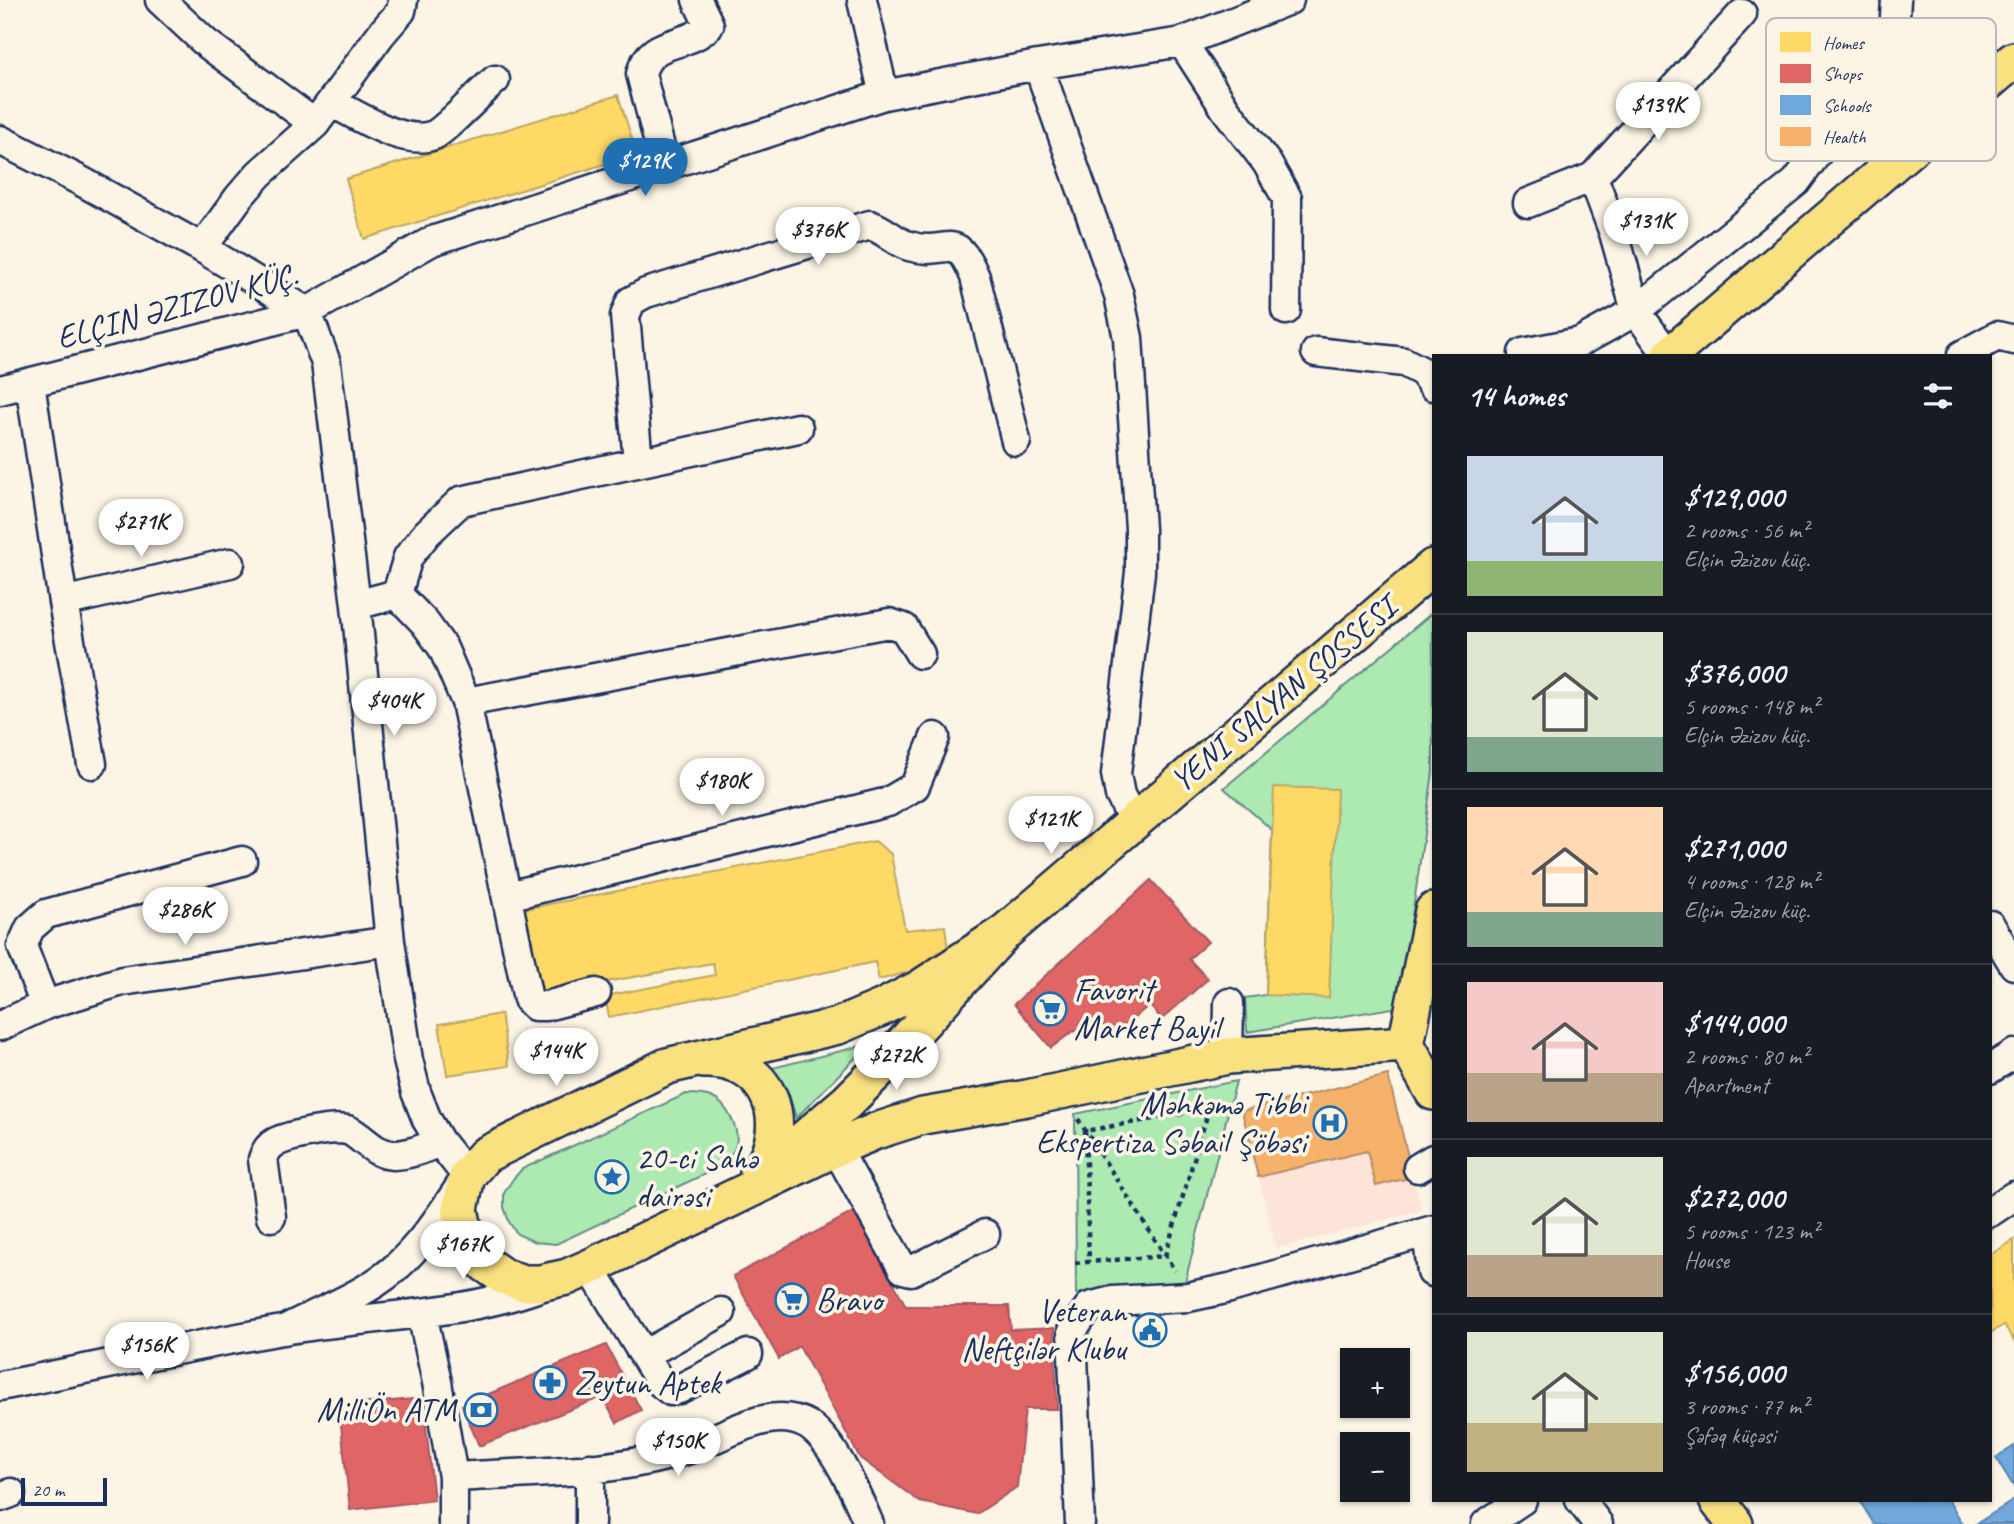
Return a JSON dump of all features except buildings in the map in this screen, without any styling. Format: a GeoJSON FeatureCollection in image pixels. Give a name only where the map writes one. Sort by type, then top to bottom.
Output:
{"type":"FeatureCollection","features":[{"type":"Feature","properties":{"kind":"main road"},"geometry":{"type":"LineString","coordinates":[[1996,75],[2014,60]]}},
{"type":"Feature","properties":{"kind":"main road"},"geometry":{"type":"LineString","coordinates":[[1670,354],[1896,161]]}},
{"type":"Feature","properties":{"kind":"main road","name":"YENI SALYAN ŞOSSESI"},"geometry":{"type":"LineString","coordinates":[[1005,932],[1432,568]]}},
{"type":"Feature","properties":{"kind":"main road"},"geometry":{"type":"LineString","coordinates":[[1432,922],[1429,955],[1406,1044],[1432,1090]]}},
{"type":"Feature","properties":{"kind":"main road"},"geometry":{"type":"LineString","coordinates":[[1005,932],[920,988],[881,1008],[838,1026],[667,1066],[485,1155],[467,1177],[460,1209],[472,1248],[485,1264],[504,1277],[524,1283],[578,1272],[735,1199],[836,1148],[876,1131],[923,1116],[1027,1098],[1228,1056],[1406,1044]]}},
{"type":"Feature","properties":{"kind":"main road"},"geometry":{"type":"LineString","coordinates":[[735,1199],[847,1102],[942,1003],[1005,932]]}},
{"type":"Feature","properties":{"kind":"main road"},"geometry":{"type":"LineString","coordinates":[[687,1060],[717,1059],[738,1066],[756,1078],[770,1097],[776,1117],[770,1153],[760,1171],[735,1199]]}},
{"type":"Feature","properties":{"kind":"main road"},"geometry":{"type":"LineString","coordinates":[[1718,1502],[1735,1524]]}},
{"type":"Feature","properties":{"kind":"street"},"geometry":{"type":"LineString","coordinates":[[160,0],[206,43],[323,113],[395,134],[415,138],[435,134],[495,79]]}},
{"type":"Feature","properties":{"kind":"street"},"geometry":{"type":"LineString","coordinates":[[202,248],[239,197],[323,113],[401,11],[403,0]]}},
{"type":"Feature","properties":{"kind":"street"},"geometry":{"type":"LineString","coordinates":[[665,166],[640,74],[644,61],[654,50],[700,35],[709,25],[697,0]]}},
{"type":"Feature","properties":{"kind":"street"},"geometry":{"type":"LineString","coordinates":[[862,0],[884,94]]}},
{"type":"Feature","properties":{"kind":"street","name":"ELÇIN ƏZIZOV KÜÇ."},"geometry":{"type":"LineString","coordinates":[[0,390],[307,312],[432,241],[884,94],[1182,42],[1289,0]]}},
{"type":"Feature","properties":{"kind":"street"},"geometry":{"type":"LineString","coordinates":[[1895,18],[1896,0]]}},
{"type":"Feature","properties":{"kind":"street"},"geometry":{"type":"LineString","coordinates":[[1528,202],[1593,177],[1742,14]]}},
{"type":"Feature","properties":{"kind":"street"},"geometry":{"type":"LineString","coordinates":[[1182,42],[1226,110],[1267,163],[1287,198],[1286,310]]}},
{"type":"Feature","properties":{"kind":"street"},"geometry":{"type":"LineString","coordinates":[[1038,65],[1119,295],[1128,338],[1140,529],[1140,572],[1116,774],[1121,795],[1133,822]]}},
{"type":"Feature","properties":{"kind":"street"},"geometry":{"type":"LineString","coordinates":[[0,140],[202,248],[307,312],[326,363],[356,605],[390,941],[413,1081],[427,1120],[467,1177],[414,1248],[393,1270],[366,1288],[284,1330]]}},
{"type":"Feature","properties":{"kind":"street"},"geometry":{"type":"LineString","coordinates":[[1524,353],[1580,342],[1636,311],[1796,182],[1811,161]]}},
{"type":"Feature","properties":{"kind":"street"},"geometry":{"type":"LineString","coordinates":[[1593,177],[1614,233],[1636,311],[1668,354]]}},
{"type":"Feature","properties":{"kind":"street"},"geometry":{"type":"LineString","coordinates":[[638,462],[625,316],[631,301],[646,293],[870,225],[883,229],[906,246],[921,249],[954,247],[965,253],[975,277],[1016,441]]}},
{"type":"Feature","properties":{"kind":"street"},"geometry":{"type":"LineString","coordinates":[[1964,354],[1997,336],[2014,340]]}},
{"type":"Feature","properties":{"kind":"street"},"geometry":{"type":"LineString","coordinates":[[1316,352],[1404,362],[1423,372],[1432,385]]}},
{"type":"Feature","properties":{"kind":"street"},"geometry":{"type":"LineString","coordinates":[[30,383],[63,603],[92,764]]}},
{"type":"Feature","properties":{"kind":"street"},"geometry":{"type":"LineString","coordinates":[[397,594],[408,557],[427,533],[461,500],[798,428]]}},
{"type":"Feature","properties":{"kind":"street"},"geometry":{"type":"LineString","coordinates":[[63,603],[230,563]]}},
{"type":"Feature","properties":{"kind":"street"},"geometry":{"type":"LineString","coordinates":[[356,605],[397,594]]}},
{"type":"Feature","properties":{"kind":"street"},"geometry":{"type":"LineString","coordinates":[[397,594],[425,623],[443,648],[466,702],[528,999],[536,1006],[546,1006],[596,993]]}},
{"type":"Feature","properties":{"kind":"street"},"geometry":{"type":"LineString","coordinates":[[466,702],[889,623],[904,628],[920,654]]}},
{"type":"Feature","properties":{"kind":"street"},"geometry":{"type":"LineString","coordinates":[[508,896],[888,802],[915,786],[935,737]]}},
{"type":"Feature","properties":{"kind":"street"},"geometry":{"type":"LineString","coordinates":[[45,1005],[22,946],[30,928],[46,914],[242,861]]}},
{"type":"Feature","properties":{"kind":"street"},"geometry":{"type":"LineString","coordinates":[[1992,928],[2014,965]]}},
{"type":"Feature","properties":{"kind":"street"},"geometry":{"type":"LineString","coordinates":[[0,1026],[45,1005],[122,981],[390,941]]}},
{"type":"Feature","properties":{"kind":"street"},"geometry":{"type":"LineString","coordinates":[[1228,1056],[1229,1003]]}},
{"type":"Feature","properties":{"kind":"street"},"geometry":{"type":"LineString","coordinates":[[1992,1068],[2014,1054]]}},
{"type":"Feature","properties":{"kind":"street"},"geometry":{"type":"LineString","coordinates":[[271,1217],[262,1159],[266,1150],[276,1142],[299,1135],[343,1129],[351,1131],[378,1151],[390,1155],[407,1154],[440,1142]]}},
{"type":"Feature","properties":{"kind":"street"},"geometry":{"type":"LineString","coordinates":[[836,1148],[903,1269],[911,1271],[985,1234]]}},
{"type":"Feature","properties":{"kind":"street"},"geometry":{"type":"LineString","coordinates":[[1992,1211],[2014,1196]]}},
{"type":"Feature","properties":{"kind":"street"},"geometry":{"type":"LineString","coordinates":[[1080,1524],[1072,1331],[1089,1307],[1112,1301],[1188,1297],[1230,1288],[1430,1231],[1432,1272]]}},
{"type":"Feature","properties":{"kind":"street"},"geometry":{"type":"LineString","coordinates":[[0,1387],[284,1330],[422,1314],[490,1302],[523,1293],[578,1272],[644,1355],[661,1383],[671,1391],[748,1354]]}},
{"type":"Feature","properties":{"kind":"street"},"geometry":{"type":"LineString","coordinates":[[644,1355],[721,1312]]}},
{"type":"Feature","properties":{"kind":"street"},"geometry":{"type":"LineString","coordinates":[[422,1314],[453,1476],[453,1524]]}},
{"type":"Feature","properties":{"kind":"street"},"geometry":{"type":"LineString","coordinates":[[453,1476],[590,1468],[653,1459],[689,1450],[731,1430],[765,1420],[785,1418],[807,1424],[822,1437],[869,1524]]}},
{"type":"Feature","properties":{"kind":"street"},"geometry":{"type":"LineString","coordinates":[[590,1468],[590,1524]]}},
{"type":"Feature","properties":{"kind":"street"},"geometry":{"type":"LineString","coordinates":[[1486,1524],[1519,1502]]}},
{"type":"Feature","properties":{"kind":"street"},"geometry":{"type":"LineString","coordinates":[[1582,1502],[1598,1524]]}},
{"type":"Feature","properties":{"kind":"path"},"geometry":{"type":"LineString","coordinates":[[1085,1131],[1209,1109],[1165,1256]]}},
{"type":"Feature","properties":{"kind":"path"},"geometry":{"type":"LineString","coordinates":[[1075,1114],[1178,1276]]}},
{"type":"Feature","properties":{"kind":"path"},"geometry":{"type":"LineString","coordinates":[[1085,1131],[1089,1262]]}},
{"type":"Feature","properties":{"kind":"path"},"geometry":{"type":"LineString","coordinates":[[1075,1263],[1165,1256]]}},
{"type":"Feature","properties":{"kind":"shaded area"},"geometry":{"type":"Polygon","coordinates":[[[1388,1075],[1422,1210],[1276,1249],[1242,1111],[1388,1075]]]}},
{"type":"Feature","properties":{"kind":"green space"},"geometry":{"type":"Polygon","coordinates":[[[1432,613],[1432,779],[1399,1007],[1247,1032],[1245,998],[1266,995],[1272,830],[1224,788],[1432,613]]]}},
{"type":"Feature","properties":{"kind":"green space"},"geometry":{"type":"Polygon","coordinates":[[[869,1044],[796,1118],[788,1091],[772,1068],[869,1044]]]}},
{"type":"Feature","properties":{"kind":"green space"},"geometry":{"type":"Polygon","coordinates":[[[1236,1081],[1184,1286],[1076,1294],[1075,1114],[1236,1081]]]}},
{"type":"Feature","properties":{"kind":"green space"},"geometry":{"type":"Polygon","coordinates":[[[686,1094],[713,1098],[731,1118],[736,1132],[736,1145],[730,1157],[720,1167],[556,1244],[535,1242],[517,1234],[504,1207],[504,1193],[522,1169],[686,1094]]]}},
{"type":"Feature","properties":{"kind":"place","name":"Favorit Market Bayil"},"geometry":{"type":"Point","coordinates":[1050,1009]}},
{"type":"Feature","properties":{"kind":"place","name":"Məhkəmə Tibbi Ekspertiza Səbail Şöbəsi"},"geometry":{"type":"Point","coordinates":[1330,1123]}},
{"type":"Feature","properties":{"kind":"place","name":"20-ci Sahə dairəsi"},"geometry":{"type":"Point","coordinates":[612,1177]}},
{"type":"Feature","properties":{"kind":"place","name":"Bravo"},"geometry":{"type":"Point","coordinates":[792,1300]}},
{"type":"Feature","properties":{"kind":"place","name":"Veteran Neftçilər Klubu"},"geometry":{"type":"Point","coordinates":[1150,1330]}},
{"type":"Feature","properties":{"kind":"place","name":"Zeytun Aptek"},"geometry":{"type":"Point","coordinates":[550,1383]}},
{"type":"Feature","properties":{"kind":"place","name":"MilliÖn ATM"},"geometry":{"type":"Point","coordinates":[481,1410]}}]}
